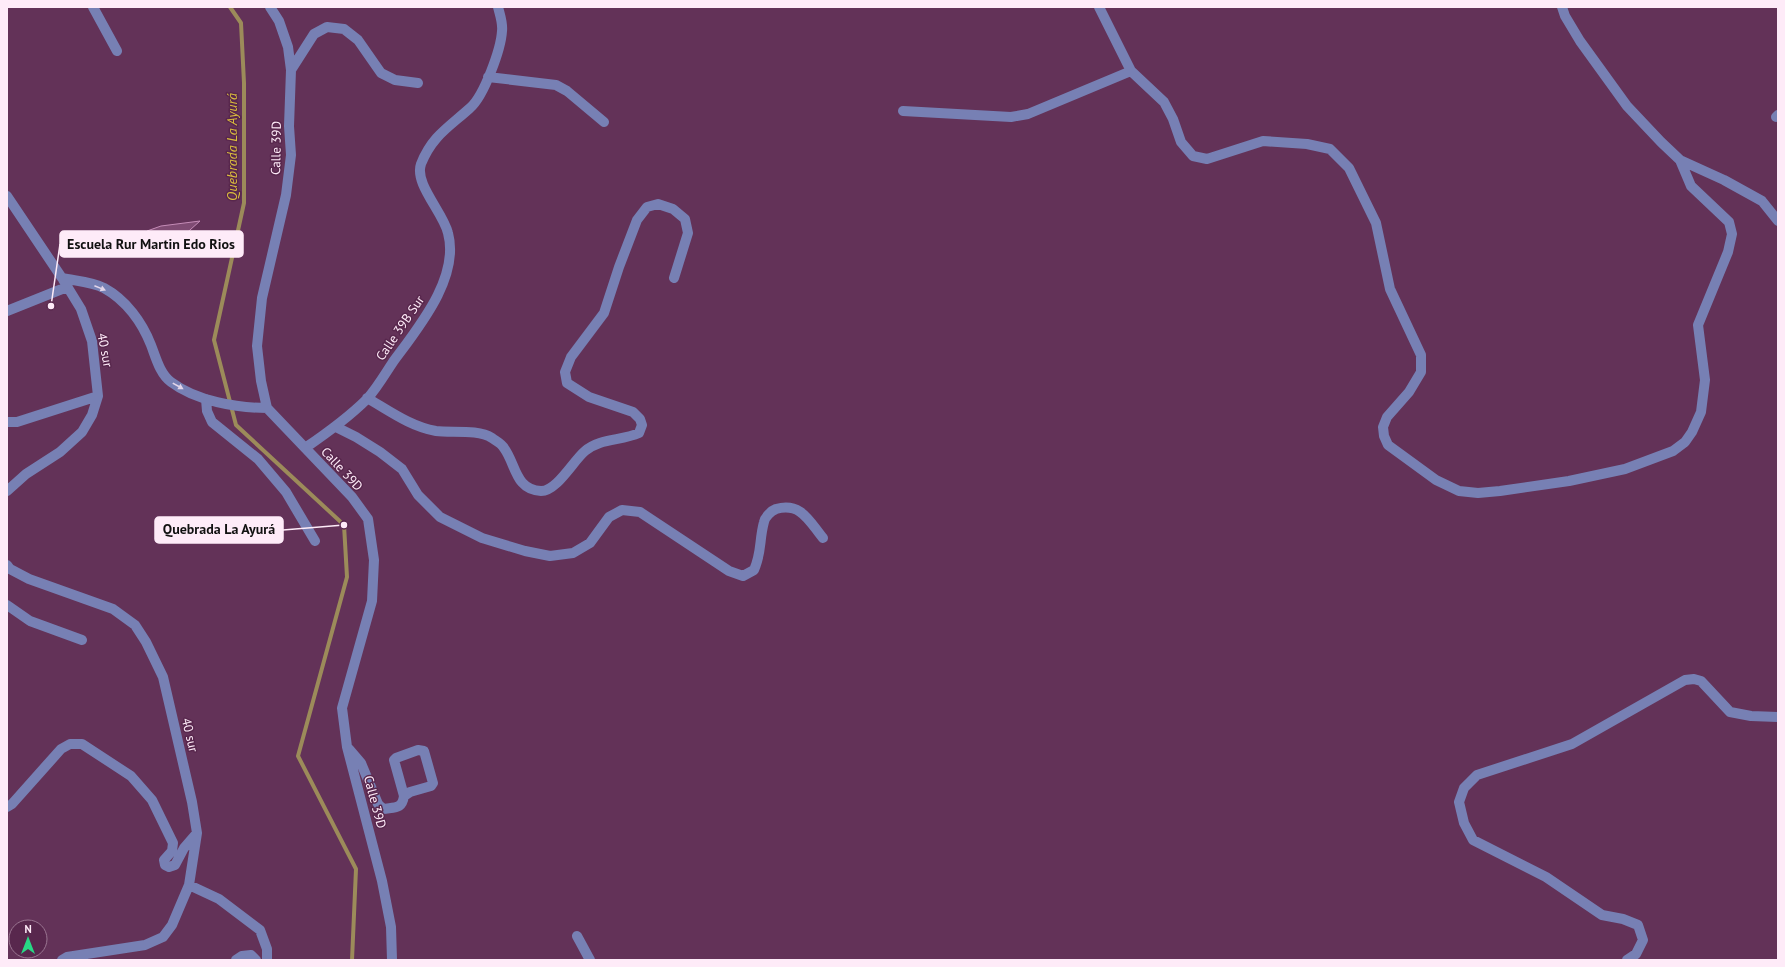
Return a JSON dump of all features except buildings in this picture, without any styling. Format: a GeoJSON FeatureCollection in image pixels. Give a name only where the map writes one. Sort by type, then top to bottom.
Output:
{"type":"FeatureCollection","features":[{"type":"Feature","properties":{"kind":"street"},"geometry":{"type":"LineString","coordinates":[[93,7],[117,51]]}},
{"type":"Feature","properties":{"kind":"street","name":"Calle 39D"},"geometry":{"type":"LineString","coordinates":[[270,7],[279,21],[288,47],[291,70],[289,126],[291,155],[287,187],[262,298],[257,346],[261,381],[267,408],[352,497],[368,518],[374,560],[372,601],[342,708],[347,747],[382,881],[391,928],[392,960]]}},
{"type":"Feature","properties":{"kind":"street","name":"Calle 39B Sur"},"geometry":{"type":"LineString","coordinates":[[305,448],[336,427],[367,398],[426,316],[447,270],[450,251],[448,232],[436,205],[421,182],[419,173],[420,165],[439,134],[471,108],[481,95],[495,60],[502,31],[502,20],[498,7]]}},
{"type":"Feature","properties":{"kind":"street"},"geometry":{"type":"LineString","coordinates":[[1099,7],[1131,71],[1164,102],[1173,119],[1181,142],[1193,156],[1207,159],[1263,142],[1307,144],[1330,149],[1349,168],[1376,224],[1390,288],[1421,355],[1421,372],[1409,392],[1387,417],[1383,427],[1384,436],[1388,445],[1394,450],[1436,480],[1459,491],[1478,493],[1500,491],[1569,481],[1625,469],[1673,450],[1685,442],[1692,432],[1701,412],[1705,380],[1698,325],[1728,252],[1732,234],[1729,222],[1691,186],[1680,160]]}},
{"type":"Feature","properties":{"kind":"street"},"geometry":{"type":"LineString","coordinates":[[1562,7],[1565,16],[1580,41],[1628,106],[1661,142],[1680,160],[1724,180],[1762,202],[1778,221]]}},
{"type":"Feature","properties":{"kind":"street"},"geometry":{"type":"LineString","coordinates":[[291,70],[314,34],[328,27],[338,28],[344,29],[358,40],[381,73],[395,80],[418,83]]}},
{"type":"Feature","properties":{"kind":"street"},"geometry":{"type":"LineString","coordinates":[[903,111],[1011,117],[1028,114],[1131,71]]}},
{"type":"Feature","properties":{"kind":"street"},"geometry":{"type":"LineString","coordinates":[[488,77],[556,85],[567,91],[604,122]]}},
{"type":"Feature","properties":{"kind":"street","name":"40 sur"},"geometry":{"type":"LineString","coordinates":[[7,196],[65,282],[81,309],[92,341],[98,396],[92,415],[82,432],[60,452],[26,474],[7,491]]}},
{"type":"Feature","properties":{"kind":"street"},"geometry":{"type":"LineString","coordinates":[[367,398],[414,424],[435,431],[466,432],[491,437],[504,447],[519,479],[528,488],[542,491],[553,486],[584,451],[596,443],[632,436],[639,433],[642,425],[640,419],[633,412],[589,397],[567,383],[564,372],[571,357],[604,313],[619,267],[637,220],[647,207],[658,204],[673,209],[685,219],[688,233],[674,278]]}},
{"type":"Feature","properties":{"kind":"street"},"geometry":{"type":"LineString","coordinates":[[7,311],[65,282],[103,288],[130,308],[146,332],[160,369],[171,382],[211,400],[245,408],[267,408]]}},
{"type":"Feature","properties":{"kind":"street"},"geometry":{"type":"LineString","coordinates":[[7,422],[18,422],[98,396]]}},
{"type":"Feature","properties":{"kind":"street"},"geometry":{"type":"LineString","coordinates":[[211,400],[207,411],[212,422],[258,459],[286,492],[315,541]]}},
{"type":"Feature","properties":{"kind":"street"},"geometry":{"type":"LineString","coordinates":[[336,427],[356,436],[402,469],[418,495],[440,517],[482,538],[525,551],[550,556],[573,553],[590,543],[609,517],[622,510],[640,512],[729,571],[743,576],[754,570],[760,557],[764,520],[773,510],[787,506],[801,511],[823,538]]}},
{"type":"Feature","properties":{"kind":"street","name":"40 sur"},"geometry":{"type":"LineString","coordinates":[[7,564],[10,569],[29,580],[113,609],[135,625],[156,659],[163,677],[192,802],[197,833],[189,885],[172,925],[163,937],[145,945],[67,957],[62,960]]}},
{"type":"Feature","properties":{"kind":"street"},"geometry":{"type":"LineString","coordinates":[[7,605],[30,621],[82,640]]}},
{"type":"Feature","properties":{"kind":"street"},"geometry":{"type":"LineString","coordinates":[[1627,960],[1636,954],[1643,940],[1638,925],[1623,919],[1602,915],[1546,877],[1473,840],[1464,824],[1459,802],[1464,788],[1477,775],[1572,744],[1685,680],[1701,680],[1730,712],[1751,716],[1778,717]]}},
{"type":"Feature","properties":{"kind":"street"},"geometry":{"type":"LineString","coordinates":[[7,807],[12,804],[61,749],[70,744],[82,744],[131,776],[152,800],[173,843],[172,851],[164,860],[165,865],[170,867],[175,865],[184,848],[197,833]]}},
{"type":"Feature","properties":{"kind":"street"},"geometry":{"type":"LineString","coordinates":[[347,747],[361,762],[378,804],[383,809],[399,807],[403,803],[404,796],[394,760],[418,750],[424,751],[433,783],[431,786],[410,792],[404,796]]}},
{"type":"Feature","properties":{"kind":"street"},"geometry":{"type":"LineString","coordinates":[[189,885],[219,899],[260,930],[267,949],[267,960]]}},
{"type":"Feature","properties":{"kind":"street"},"geometry":{"type":"LineString","coordinates":[[577,936],[590,960]]}},
{"type":"Feature","properties":{"kind":"street"},"geometry":{"type":"LineString","coordinates":[[236,960],[242,956],[251,955],[256,960]]}},
{"type":"Feature","properties":{"kind":"waterway","name":"Quebrada La Ayurá"},"geometry":{"type":"LineString","coordinates":[[230,7],[241,23],[244,83],[244,203],[214,340],[236,425],[344,525],[347,577],[298,756],[356,869],[352,960]]}},
{"type":"Feature","properties":{"kind":"place","name":"Escuela Rur Martin Edo Rios"},"geometry":{"type":"Point","coordinates":[51,306]}},
{"type":"Feature","properties":{"kind":"place","name":"Quebrada La Ayurá"},"geometry":{"type":"Point","coordinates":[344,525]}}]}
